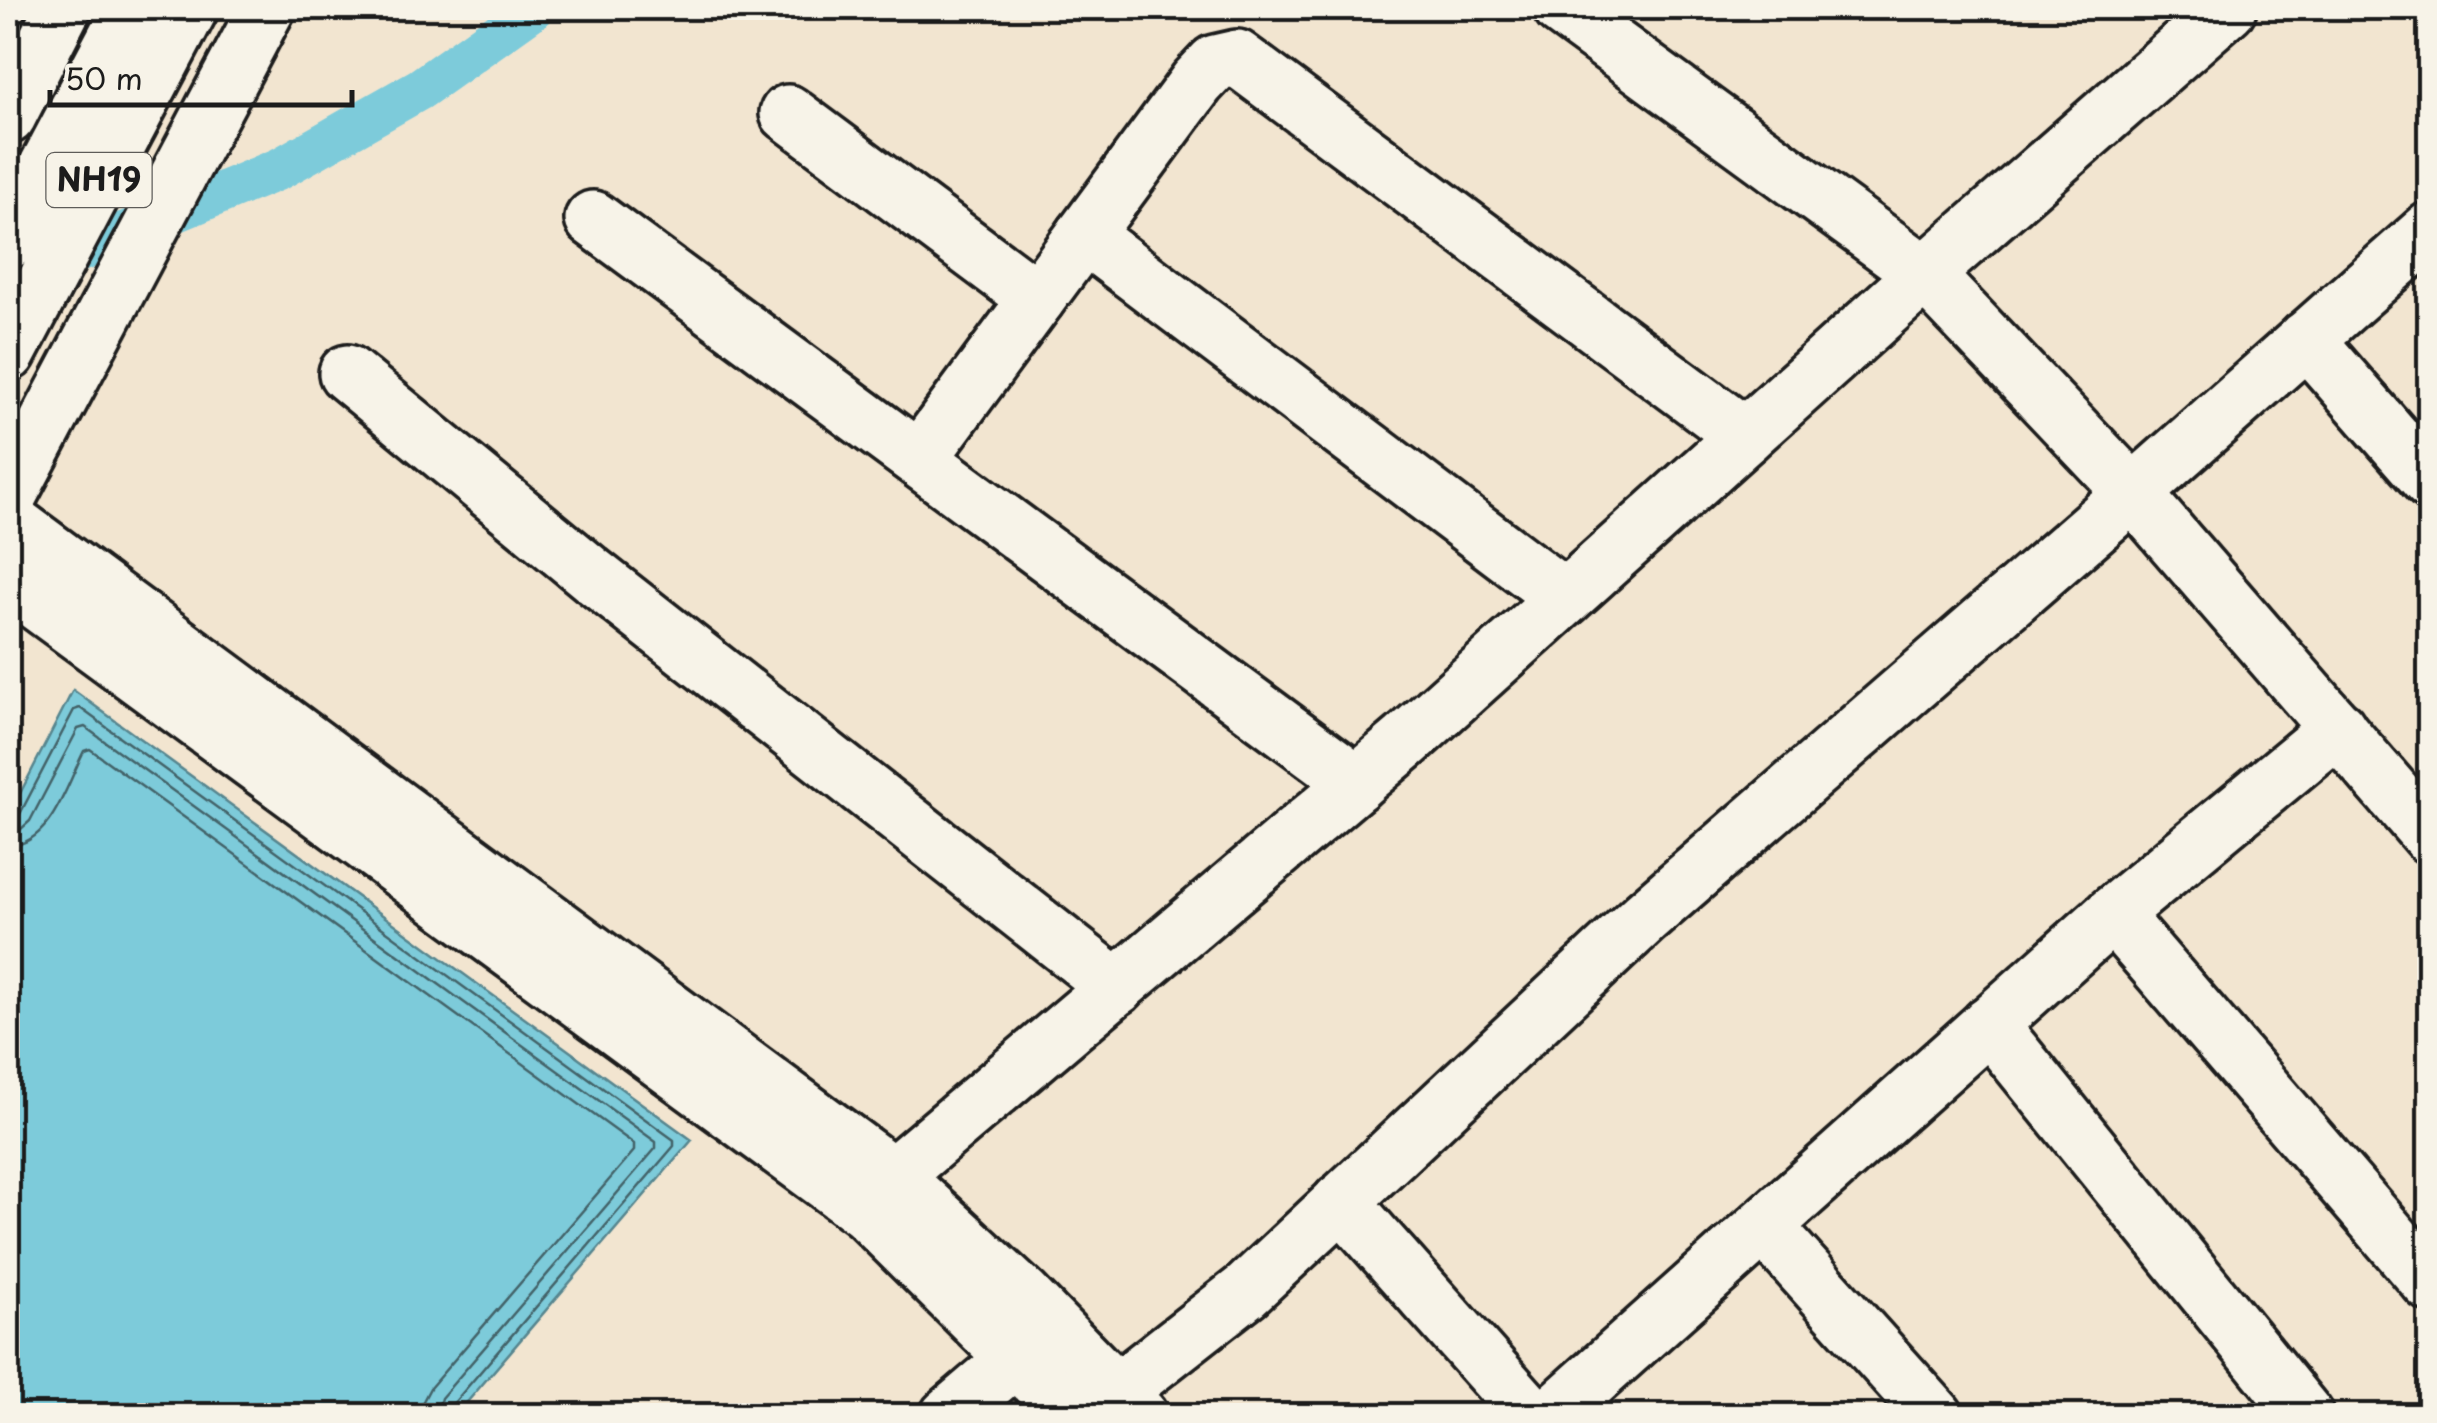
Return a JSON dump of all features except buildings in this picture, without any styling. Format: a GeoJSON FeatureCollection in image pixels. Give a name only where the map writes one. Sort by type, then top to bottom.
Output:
{"type":"FeatureCollection","features":[{"type":"Feature","properties":{"kind":"main road","name":"NH19"},"geometry":{"type":"LineString","coordinates":[[8,241],[131,8]]}},
{"type":"Feature","properties":{"kind":"main road","name":"NH19"},"geometry":{"type":"LineString","coordinates":[[8,353],[190,8]]}},
{"type":"Feature","properties":{"kind":"main road"},"geometry":{"type":"LineString","coordinates":[[8,497],[267,8]]}},
{"type":"Feature","properties":{"kind":"main road"},"geometry":{"type":"LineString","coordinates":[[1561,8],[1925,274],[2133,494],[2430,836]]}},
{"type":"Feature","properties":{"kind":"main road"},"geometry":{"type":"LineString","coordinates":[[879,1194],[1116,986],[1357,783],[2228,8]]}},
{"type":"Feature","properties":{"kind":"main road"},"geometry":{"type":"LineString","coordinates":[[8,116],[39,35]]}},
{"type":"Feature","properties":{"kind":"main road"},"geometry":{"type":"LineString","coordinates":[[919,458],[1198,82],[1216,63],[1238,58],[1745,436]]}},
{"type":"Feature","properties":{"kind":"main road"},"geometry":{"type":"LineString","coordinates":[[788,113],[1036,299]]}},
{"type":"Feature","properties":{"kind":"main road"},"geometry":{"type":"LineString","coordinates":[[594,219],[1357,783]]}},
{"type":"Feature","properties":{"kind":"main road"},"geometry":{"type":"LineString","coordinates":[[1104,1409],[1247,1290],[1645,917],[2133,494],[2430,230]]}},
{"type":"Feature","properties":{"kind":"main road"},"geometry":{"type":"LineString","coordinates":[[1084,235],[1565,598]]}},
{"type":"Feature","properties":{"kind":"main road"},"geometry":{"type":"LineString","coordinates":[[2306,339],[2430,481]]}},
{"type":"Feature","properties":{"kind":"main road"},"geometry":{"type":"LineString","coordinates":[[347,373],[592,575],[1116,986]]}},
{"type":"Feature","properties":{"kind":"main road"},"geometry":{"type":"LineString","coordinates":[[8,520],[242,724],[1023,1296],[1104,1409]]}},
{"type":"Feature","properties":{"kind":"main road"},"geometry":{"type":"LineString","coordinates":[[8,582],[242,724]]}},
{"type":"Feature","properties":{"kind":"main road"},"geometry":{"type":"LineString","coordinates":[[1552,1416],[2112,914],[2338,728]]}},
{"type":"Feature","properties":{"kind":"main road"},"geometry":{"type":"LineString","coordinates":[[2112,914],[2430,1283]]}},
{"type":"Feature","properties":{"kind":"main road"},"geometry":{"type":"LineString","coordinates":[[1990,1024],[2306,1416]]}},
{"type":"Feature","properties":{"kind":"main road"},"geometry":{"type":"LineString","coordinates":[[879,1194],[1015,1359],[1104,1409]]}},
{"type":"Feature","properties":{"kind":"main road"},"geometry":{"type":"LineString","coordinates":[[1341,1202],[1532,1416]]}},
{"type":"Feature","properties":{"kind":"main road"},"geometry":{"type":"LineString","coordinates":[[1764,1226],[1935,1416]]}},
{"type":"Feature","properties":{"kind":"main road"},"geometry":{"type":"LineString","coordinates":[[948,1416],[1015,1359]]}},
{"type":"Feature","properties":{"kind":"water"},"geometry":{"type":"Polygon","coordinates":[[[73,690],[692,1140],[456,1415],[8,1415],[8,817],[73,690]]]}},
{"type":"Feature","properties":{"kind":"waterway"},"geometry":{"type":"LineString","coordinates":[[8,286],[36,269],[279,169],[420,89],[534,8]]}}]}
